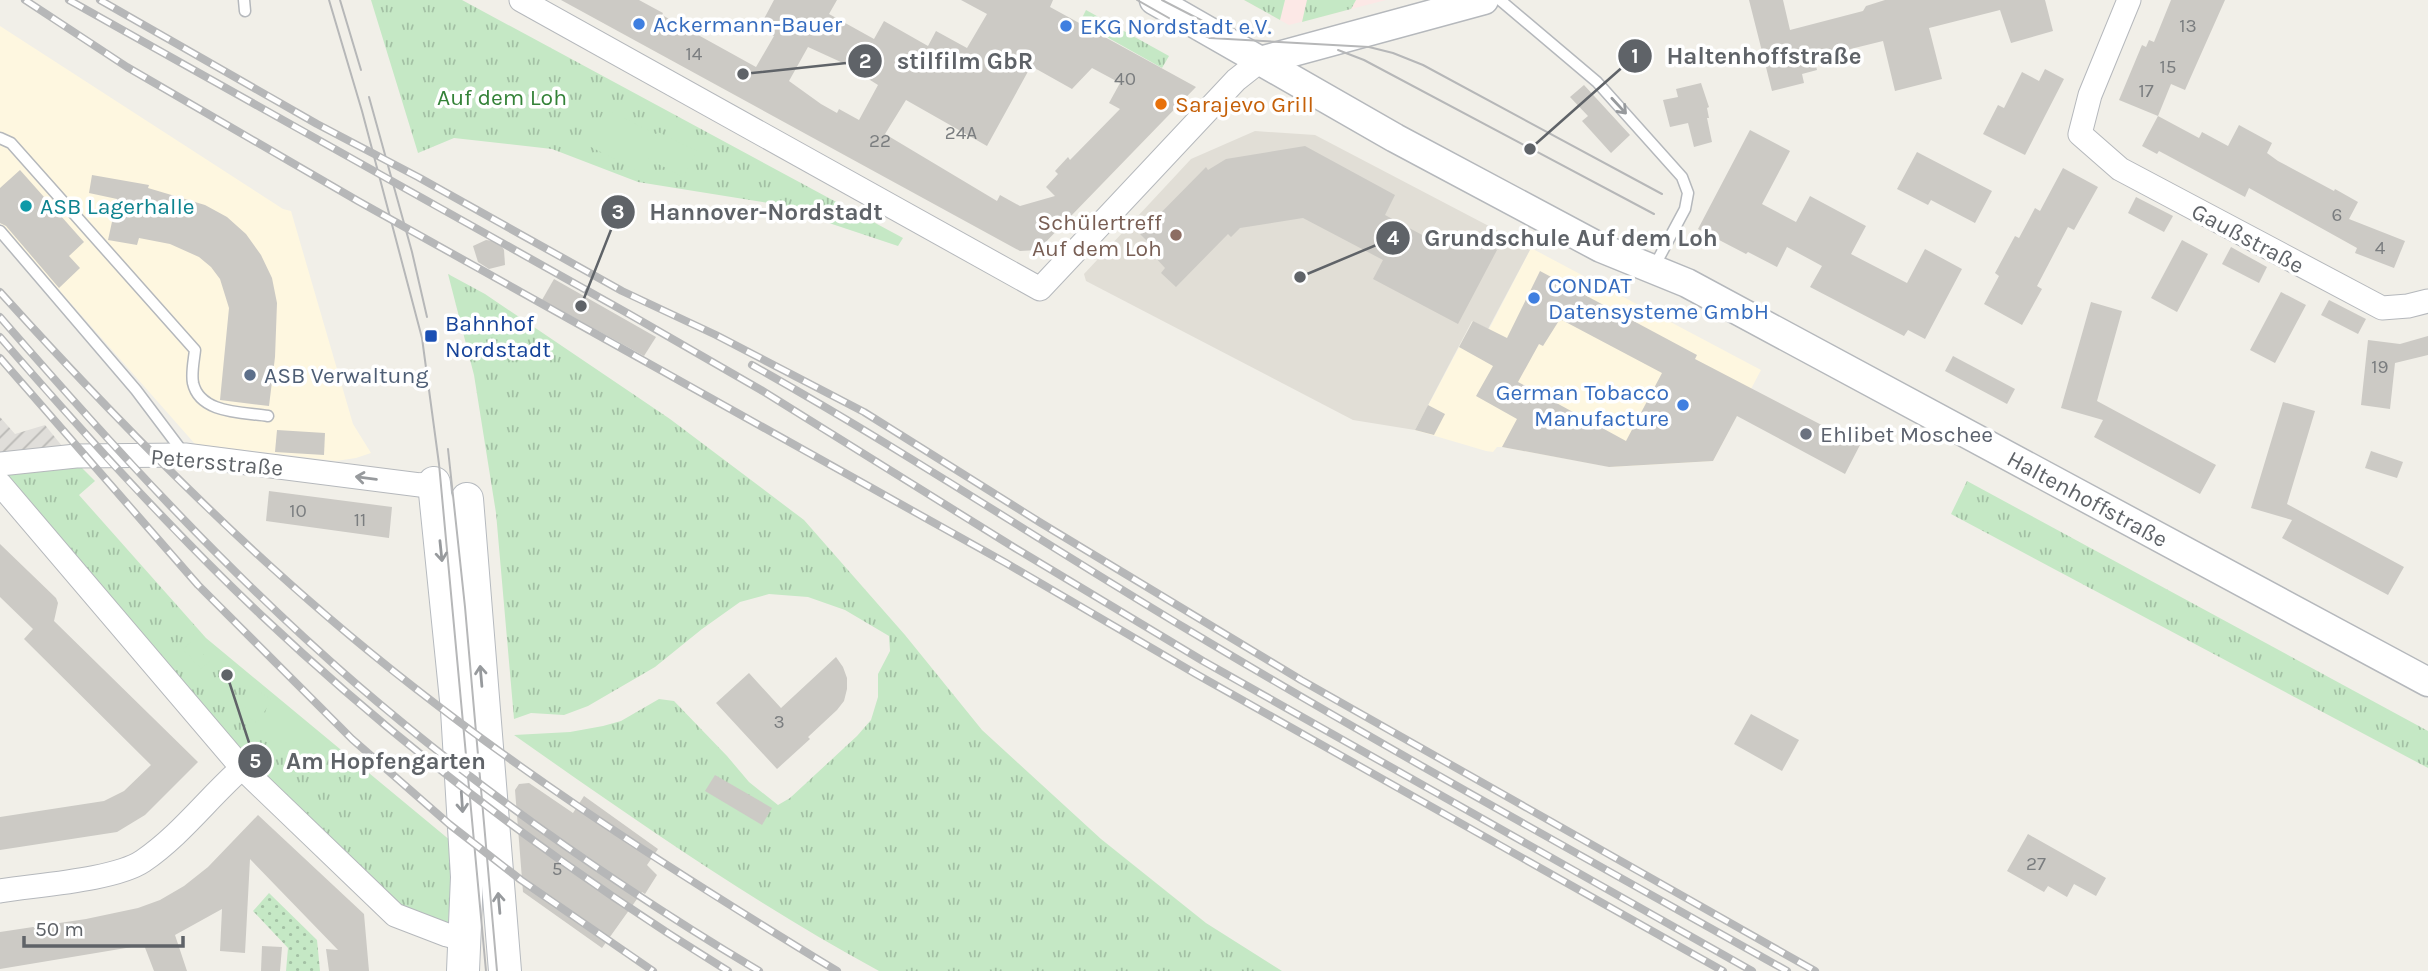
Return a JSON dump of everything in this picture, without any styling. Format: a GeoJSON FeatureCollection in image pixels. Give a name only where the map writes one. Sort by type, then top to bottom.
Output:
{"type":"FeatureCollection","features":[{"type":"Feature","properties":{"kind":"main road"},"geometry":{"type":"LineString","coordinates":[[434,484],[457,710],[467,877],[463,971]]}},
{"type":"Feature","properties":{"kind":"main road"},"geometry":{"type":"LineString","coordinates":[[467,499],[505,971]]}},
{"type":"Feature","properties":{"kind":"street"},"geometry":{"type":"LineString","coordinates":[[522,0],[1040,289],[1236,80],[1260,61],[1484,0]]}},
{"type":"Feature","properties":{"kind":"street","name":"Haltenhoffstraße"},"geometry":{"type":"LineString","coordinates":[[1154,0],[1395,138],[1601,248],[1687,283],[2428,682]]}},
{"type":"Feature","properties":{"kind":"street","name":"Gaußstraße"},"geometry":{"type":"LineString","coordinates":[[2129,0],[2090,95],[2080,134],[2120,169],[2382,307],[2407,306],[2428,301]]}},
{"type":"Feature","properties":{"kind":"street","name":"Petersstraße"},"geometry":{"type":"LineString","coordinates":[[0,464],[76,456],[185,455],[420,485],[434,484]]}},
{"type":"Feature","properties":{"kind":"street"},"geometry":{"type":"LineString","coordinates":[[0,484],[242,768],[395,915],[466,940]]}},
{"type":"Feature","properties":{"kind":"street"},"geometry":{"type":"LineString","coordinates":[[0,891],[103,876],[141,863],[173,837],[242,768]]}},
{"type":"Feature","properties":{"kind":"lane"},"geometry":{"type":"LineString","coordinates":[[1500,0],[1597,82],[1682,177],[1688,193],[1685,209],[1653,270]]}},
{"type":"Feature","properties":{"kind":"lane"},"geometry":{"type":"LineString","coordinates":[[0,138],[11,143],[195,350],[193,381],[198,396],[217,408],[268,416]]}},
{"type":"Feature","properties":{"kind":"lane"},"geometry":{"type":"LineString","coordinates":[[0,231],[136,390],[185,455]]}},
{"type":"Feature","properties":{"kind":"shaded area"},"geometry":{"type":"Polygon","coordinates":[[[1244,0],[1386,0],[1289,25],[1244,0]]]}},
{"type":"Feature","properties":{"kind":"shaded area"},"geometry":{"type":"Polygon","coordinates":[[[0,26],[283,209],[291,211],[353,424],[371,453],[336,461],[195,444],[0,223],[0,26]]]}},
{"type":"Feature","properties":{"kind":"shaded area"},"geometry":{"type":"Polygon","coordinates":[[[1255,131],[1315,135],[1531,248],[1488,329],[1472,321],[1415,430],[1353,420],[1086,281],[1084,274],[1191,159],[1255,131]]]}},
{"type":"Feature","properties":{"kind":"shaded area"},"geometry":{"type":"Polygon","coordinates":[[[1531,248],[1761,370],[1713,461],[1611,467],[1502,447],[1497,447],[1493,452],[1486,451],[1415,430],[1473,321],[1489,329],[1531,248]]]}},
{"type":"Feature","properties":{"kind":"shaded area"},"geometry":{"type":"Polygon","coordinates":[[[0,417],[15,434],[45,425],[71,457],[0,464],[0,417]]]}},
{"type":"Feature","properties":{"kind":"green space","name":"Auf dem Loh"},"geometry":{"type":"Polygon","coordinates":[[[371,0],[462,0],[903,238],[898,246],[769,203],[638,182],[552,149],[454,138],[418,153],[371,0]]]}},
{"type":"Feature","properties":{"kind":"green space"},"geometry":{"type":"Polygon","coordinates":[[[1244,0],[1285,0],[1280,20],[1244,0]]]}},
{"type":"Feature","properties":{"kind":"green space"},"geometry":{"type":"Polygon","coordinates":[[[1307,0],[1356,0],[1351,9],[1302,22],[1307,0]]]}},
{"type":"Feature","properties":{"kind":"green space"},"geometry":{"type":"Polygon","coordinates":[[[1086,10],[1169,56],[1162,68],[1080,22],[1086,10]]]}},
{"type":"Feature","properties":{"kind":"green space"},"geometry":{"type":"Polygon","coordinates":[[[605,109],[697,151],[683,177],[645,157],[638,171],[587,145],[605,109]]]}},
{"type":"Feature","properties":{"kind":"green space"},"geometry":{"type":"Polygon","coordinates":[[[448,274],[485,294],[670,419],[804,520],[905,635],[982,730],[1101,839],[1206,923],[1282,971],[879,971],[739,888],[514,735],[570,732],[603,726],[621,721],[659,699],[674,701],[749,782],[778,805],[790,798],[871,720],[878,697],[878,674],[890,651],[889,636],[845,610],[808,597],[769,594],[740,602],[655,667],[588,706],[564,715],[531,713],[514,719],[496,513],[474,375],[448,274]]]}},
{"type":"Feature","properties":{"kind":"green space"},"geometry":{"type":"Polygon","coordinates":[[[71,457],[95,481],[79,495],[206,638],[451,841],[452,875],[447,935],[395,915],[242,768],[0,484],[0,464],[71,457]]]}},
{"type":"Feature","properties":{"kind":"green space"},"geometry":{"type":"Polygon","coordinates":[[[1967,481],[2428,731],[2428,768],[1951,514],[1967,481]]]}},
{"type":"Feature","properties":{"kind":"green space"},"geometry":{"type":"Polygon","coordinates":[[[191,642],[210,661],[201,669],[183,649],[191,642]]]}},
{"type":"Feature","properties":{"kind":"green space"},"geometry":{"type":"Polygon","coordinates":[[[257,690],[272,700],[257,723],[242,713],[257,690]]]}},
{"type":"Feature","properties":{"kind":"green space"},"geometry":{"type":"Polygon","coordinates":[[[282,706],[329,745],[306,773],[259,735],[282,706]]]}},
{"type":"Feature","properties":{"kind":"green space"},"geometry":{"type":"Polygon","coordinates":[[[269,893],[317,940],[320,971],[286,971],[288,948],[253,911],[269,893]]]}},
{"type":"Feature","properties":{"kind":"building"},"geometry":{"type":"Polygon","coordinates":[[[561,0],[639,0],[756,67],[774,36],[759,28],[774,0],[837,0],[829,14],[874,39],[884,21],[928,46],[936,31],[967,48],[987,14],[961,0],[1053,0],[1050,7],[1196,87],[1038,250],[1020,251],[561,0]],[[808,47],[789,81],[837,113],[839,109],[859,120],[878,85],[843,63],[808,47]],[[1031,66],[987,146],[906,100],[885,134],[997,201],[1000,195],[1020,206],[1055,196],[1046,187],[1058,174],[1055,171],[1068,157],[1070,160],[1120,109],[1109,103],[1120,83],[1092,68],[1072,89],[1031,66]]]}},
{"type":"Feature","properties":{"kind":"building"},"geometry":{"type":"Polygon","coordinates":[[[1749,0],[1783,0],[1790,30],[1863,11],[1866,6],[1885,0],[2045,0],[2053,31],[2011,43],[2000,10],[1929,28],[1942,79],[1895,91],[1883,41],[1814,58],[1817,70],[1802,74],[1804,83],[1772,91],[1749,0]]]}},
{"type":"Feature","properties":{"kind":"building"},"geometry":{"type":"Polygon","coordinates":[[[2171,0],[2225,0],[2185,90],[2171,84],[2158,116],[2119,100],[2142,45],[2146,47],[2149,40],[2154,42],[2171,0]]]}},
{"type":"Feature","properties":{"kind":"building"},"geometry":{"type":"Polygon","coordinates":[[[2045,69],[2064,79],[2025,155],[1983,134],[1998,105],[2004,108],[2022,72],[2039,81],[2045,69]]]}},
{"type":"Feature","properties":{"kind":"building"},"geometry":{"type":"Polygon","coordinates":[[[1701,83],[1709,107],[1707,118],[1712,142],[1694,147],[1688,123],[1670,127],[1663,100],[1678,97],[1676,89],[1701,83]]]}},
{"type":"Feature","properties":{"kind":"building"},"geometry":{"type":"Polygon","coordinates":[[[1584,85],[1630,135],[1611,153],[1582,121],[1588,116],[1570,97],[1584,85]]]}},
{"type":"Feature","properties":{"kind":"building"},"geometry":{"type":"Polygon","coordinates":[[[2158,116],[2199,138],[2202,132],[2228,146],[2239,125],[2272,143],[2267,153],[2278,161],[2358,202],[2349,219],[2405,241],[2394,268],[2355,253],[2357,248],[2249,188],[2245,197],[2159,151],[2157,154],[2142,146],[2158,116]]]}},
{"type":"Feature","properties":{"kind":"building"},"geometry":{"type":"Polygon","coordinates":[[[1750,130],[1790,151],[1762,204],[1796,222],[1810,196],[1866,226],[1851,254],[1907,283],[1925,249],[1962,269],[1925,339],[1908,330],[1904,336],[1810,287],[1822,266],[1787,247],[1777,267],[1698,229],[1750,130]]]}},
{"type":"Feature","properties":{"kind":"building"},"geometry":{"type":"Polygon","coordinates":[[[1305,146],[1395,195],[1385,215],[1439,244],[1445,233],[1460,241],[1464,233],[1497,250],[1458,324],[1373,279],[1383,260],[1303,218],[1240,228],[1231,237],[1228,234],[1176,287],[1161,273],[1165,268],[1154,256],[1158,252],[1140,234],[1206,167],[1208,170],[1226,159],[1305,146]]]}},
{"type":"Feature","properties":{"kind":"building"},"geometry":{"type":"Polygon","coordinates":[[[1917,152],[1992,191],[1975,223],[1931,200],[1928,205],[1897,189],[1917,152]]]}},
{"type":"Feature","properties":{"kind":"building"},"geometry":{"type":"Polygon","coordinates":[[[2063,168],[2098,187],[2074,230],[2068,227],[2037,286],[2042,289],[2022,325],[1984,304],[1999,276],[1995,273],[2015,236],[2019,238],[2035,208],[2040,211],[2063,168]]]}},
{"type":"Feature","properties":{"kind":"building","name":"ASB Lagerhalle"},"geometry":{"type":"Polygon","coordinates":[[[20,170],[84,242],[69,256],[80,268],[59,288],[6,226],[0,223],[0,188],[20,170]]]}},
{"type":"Feature","properties":{"kind":"building"},"geometry":{"type":"Polygon","coordinates":[[[92,175],[149,185],[148,188],[205,205],[227,217],[246,234],[261,255],[272,278],[277,303],[275,357],[269,406],[220,400],[229,308],[220,279],[211,267],[199,257],[170,244],[139,238],[137,245],[108,240],[117,199],[89,193],[92,175]]]}},
{"type":"Feature","properties":{"kind":"building"},"geometry":{"type":"Polygon","coordinates":[[[2136,197],[2173,216],[2164,232],[2128,213],[2136,197]]]}},
{"type":"Feature","properties":{"kind":"building"},"geometry":{"type":"Polygon","coordinates":[[[486,240],[501,245],[505,265],[489,269],[478,262],[473,246],[486,240]]]}},
{"type":"Feature","properties":{"kind":"building"},"geometry":{"type":"Polygon","coordinates":[[[2182,240],[2208,254],[2177,312],[2151,298],[2182,240]]]}},
{"type":"Feature","properties":{"kind":"building"},"geometry":{"type":"Polygon","coordinates":[[[2231,247],[2267,267],[2259,283],[2222,264],[2231,247]]]}},
{"type":"Feature","properties":{"kind":"building"},"geometry":{"type":"Polygon","coordinates":[[[1540,271],[1697,355],[1695,359],[1860,445],[1845,474],[1737,416],[1713,461],[1609,467],[1502,447],[1517,419],[1476,396],[1493,366],[1459,347],[1473,321],[1507,338],[1540,271]],[[1560,319],[1543,346],[1539,344],[1518,382],[1626,441],[1662,373],[1560,319]]]}},
{"type":"Feature","properties":{"kind":"building"},"geometry":{"type":"Polygon","coordinates":[[[554,279],[656,337],[644,356],[542,300],[554,279]]]}},
{"type":"Feature","properties":{"kind":"building"},"geometry":{"type":"Polygon","coordinates":[[[2281,292],[2306,305],[2275,363],[2250,350],[2281,292]]]}},
{"type":"Feature","properties":{"kind":"building"},"geometry":{"type":"Polygon","coordinates":[[[2329,300],[2366,319],[2358,334],[2321,315],[2329,300]]]}},
{"type":"Feature","properties":{"kind":"building"},"geometry":{"type":"Polygon","coordinates":[[[2091,302],[2122,311],[2097,401],[2216,465],[2200,494],[2094,437],[2103,420],[2061,408],[2091,302]]]}},
{"type":"Feature","properties":{"kind":"building"},"geometry":{"type":"Polygon","coordinates":[[[2428,336],[2428,355],[2395,363],[2390,409],[2361,405],[2368,340],[2400,344],[2428,336]]]}},
{"type":"Feature","properties":{"kind":"building"},"geometry":{"type":"Polygon","coordinates":[[[1953,356],[2015,389],[2007,404],[1945,371],[1953,356]]]}},
{"type":"Feature","properties":{"kind":"building"},"geometry":{"type":"Polygon","coordinates":[[[2283,402],[2315,411],[2287,504],[2404,567],[2388,595],[2282,538],[2292,520],[2251,508],[2283,402]]]}},
{"type":"Feature","properties":{"kind":"building"},"geometry":{"type":"Polygon","coordinates":[[[1428,405],[1445,414],[1434,435],[1415,430],[1428,405]]]}},
{"type":"Feature","properties":{"kind":"building"},"geometry":{"type":"Polygon","coordinates":[[[277,430],[325,433],[324,455],[275,452],[277,430]]]}},
{"type":"Feature","properties":{"kind":"building"},"geometry":{"type":"Polygon","coordinates":[[[2371,451],[2403,462],[2397,478],[2365,468],[2371,451]]]}},
{"type":"Feature","properties":{"kind":"building"},"geometry":{"type":"Polygon","coordinates":[[[269,491],[392,507],[389,538],[266,521],[269,491]]]}},
{"type":"Feature","properties":{"kind":"building"},"geometry":{"type":"Polygon","coordinates":[[[0,544],[56,598],[58,603],[54,621],[198,762],[145,815],[117,832],[0,850],[0,817],[104,801],[124,791],[151,765],[24,639],[33,629],[0,597],[0,544]]]}},
{"type":"Feature","properties":{"kind":"building"},"geometry":{"type":"Polygon","coordinates":[[[836,657],[847,678],[844,701],[808,737],[810,739],[777,769],[716,703],[749,673],[781,708],[836,657]]]}},
{"type":"Feature","properties":{"kind":"building"},"geometry":{"type":"Polygon","coordinates":[[[1751,714],[1799,740],[1782,771],[1734,744],[1751,714]]]}},
{"type":"Feature","properties":{"kind":"building"},"geometry":{"type":"Polygon","coordinates":[[[715,775],[772,808],[762,825],[705,791],[715,775]]]}},
{"type":"Feature","properties":{"kind":"building"},"geometry":{"type":"Polygon","coordinates":[[[529,783],[573,813],[584,796],[658,849],[647,865],[657,875],[602,948],[523,892],[515,790],[519,784],[529,783]]]}},
{"type":"Feature","properties":{"kind":"building"},"geometry":{"type":"Polygon","coordinates":[[[258,815],[364,914],[369,971],[329,971],[326,949],[338,950],[250,859],[245,953],[220,951],[222,909],[175,935],[187,971],[154,971],[144,945],[0,969],[0,932],[86,919],[138,908],[160,900],[208,867],[258,815]]]}},
{"type":"Feature","properties":{"kind":"building"},"geometry":{"type":"Polygon","coordinates":[[[2028,834],[2106,878],[2096,896],[2074,884],[2067,897],[2048,886],[2044,892],[2007,871],[2028,834]]]}},
{"type":"Feature","properties":{"kind":"building"},"geometry":{"type":"Polygon","coordinates":[[[262,946],[282,947],[280,971],[261,971],[262,946]]]}},
{"type":"Feature","properties":{"kind":"tram line"},"geometry":{"type":"LineString","coordinates":[[329,0],[362,111],[422,338],[439,464],[486,971]]}},
{"type":"Feature","properties":{"kind":"tram line"},"geometry":{"type":"LineString","coordinates":[[340,0],[361,70]]}},
{"type":"Feature","properties":{"kind":"tram line"},"geometry":{"type":"LineString","coordinates":[[1137,0],[1210,38],[1369,47],[1393,53],[1423,65],[1662,194]]}},
{"type":"Feature","properties":{"kind":"tram line"},"geometry":{"type":"LineString","coordinates":[[1162,0],[1228,34]]}},
{"type":"Feature","properties":{"kind":"tram line"},"geometry":{"type":"LineString","coordinates":[[1338,50],[1364,60],[1654,214]]}},
{"type":"Feature","properties":{"kind":"tram line"},"geometry":{"type":"LineString","coordinates":[[369,97],[427,317]]}},
{"type":"Feature","properties":{"kind":"tram line"},"geometry":{"type":"LineString","coordinates":[[448,449],[465,607],[497,971]]}},
{"type":"Feature","properties":{"kind":"railway"},"geometry":{"type":"LineString","coordinates":[[25,0],[127,67],[358,201],[1006,563],[1196,674],[1723,971]]}},
{"type":"Feature","properties":{"kind":"railway"},"geometry":{"type":"LineString","coordinates":[[69,0],[761,390],[1203,661],[1752,971]]}},
{"type":"Feature","properties":{"kind":"railway"},"geometry":{"type":"LineString","coordinates":[[100,0],[317,124],[622,291],[716,335],[864,412],[1301,680],[1815,971]]}},
{"type":"Feature","properties":{"kind":"railway"},"geometry":{"type":"LineString","coordinates":[[0,292],[118,419],[200,500],[285,579],[388,667],[575,805],[705,890],[837,971]]}},
{"type":"Feature","properties":{"kind":"railway"},"geometry":{"type":"LineString","coordinates":[[0,317],[171,506],[260,596],[354,682],[450,761],[550,835],[653,905],[759,971]]}},
{"type":"Feature","properties":{"kind":"railway"},"geometry":{"type":"LineString","coordinates":[[0,337],[160,514],[315,665],[428,760],[545,849],[728,971]]}},
{"type":"Feature","properties":{"kind":"railway"},"geometry":{"type":"LineString","coordinates":[[0,358],[198,585],[352,739],[449,824],[521,880],[653,971]]}},
{"type":"Feature","properties":{"kind":"railway"},"geometry":{"type":"LineString","coordinates":[[752,365],[1334,716],[1787,971]]}},
{"type":"Feature","properties":{"kind":"place","name":"Ackermann-Bauer"},"geometry":{"type":"Point","coordinates":[639,24]}},
{"type":"Feature","properties":{"kind":"place","name":"EKG Nordstadt e.V."},"geometry":{"type":"Point","coordinates":[1066,26]}},
{"type":"Feature","properties":{"kind":"place","name":"stilfilm GbR"},"geometry":{"type":"Point","coordinates":[743,74]}},
{"type":"Feature","properties":{"kind":"place","name":"Sarajevo Grill"},"geometry":{"type":"Point","coordinates":[1161,104]}},
{"type":"Feature","properties":{"kind":"place","name":"Haltenhoffstraße"},"geometry":{"type":"Point","coordinates":[1530,149]}},
{"type":"Feature","properties":{"kind":"place","name":"ASB Lagerhalle"},"geometry":{"type":"Point","coordinates":[26,206]}},
{"type":"Feature","properties":{"kind":"place","name":"Schülertreff Auf dem Loh"},"geometry":{"type":"Point","coordinates":[1176,235]}},
{"type":"Feature","properties":{"kind":"place","name":"Grundschule Auf dem Loh"},"geometry":{"type":"Point","coordinates":[1300,277]}},
{"type":"Feature","properties":{"kind":"place","name":"CONDAT Datensysteme GmbH"},"geometry":{"type":"Point","coordinates":[1534,298]}},
{"type":"Feature","properties":{"kind":"place","name":"Hannover-Nordstadt"},"geometry":{"type":"Point","coordinates":[581,306]}},
{"type":"Feature","properties":{"kind":"place","name":"Bahnhof Nordstadt"},"geometry":{"type":"Point","coordinates":[431,336]}},
{"type":"Feature","properties":{"kind":"place","name":"ASB Verwaltung"},"geometry":{"type":"Point","coordinates":[250,375]}},
{"type":"Feature","properties":{"kind":"place","name":"German Tobacco Manufacture"},"geometry":{"type":"Point","coordinates":[1683,405]}},
{"type":"Feature","properties":{"kind":"place","name":"Ehlibet Moschee"},"geometry":{"type":"Point","coordinates":[1806,434]}},
{"type":"Feature","properties":{"kind":"place","name":"Am Hopfengarten"},"geometry":{"type":"Point","coordinates":[227,675]}}]}
